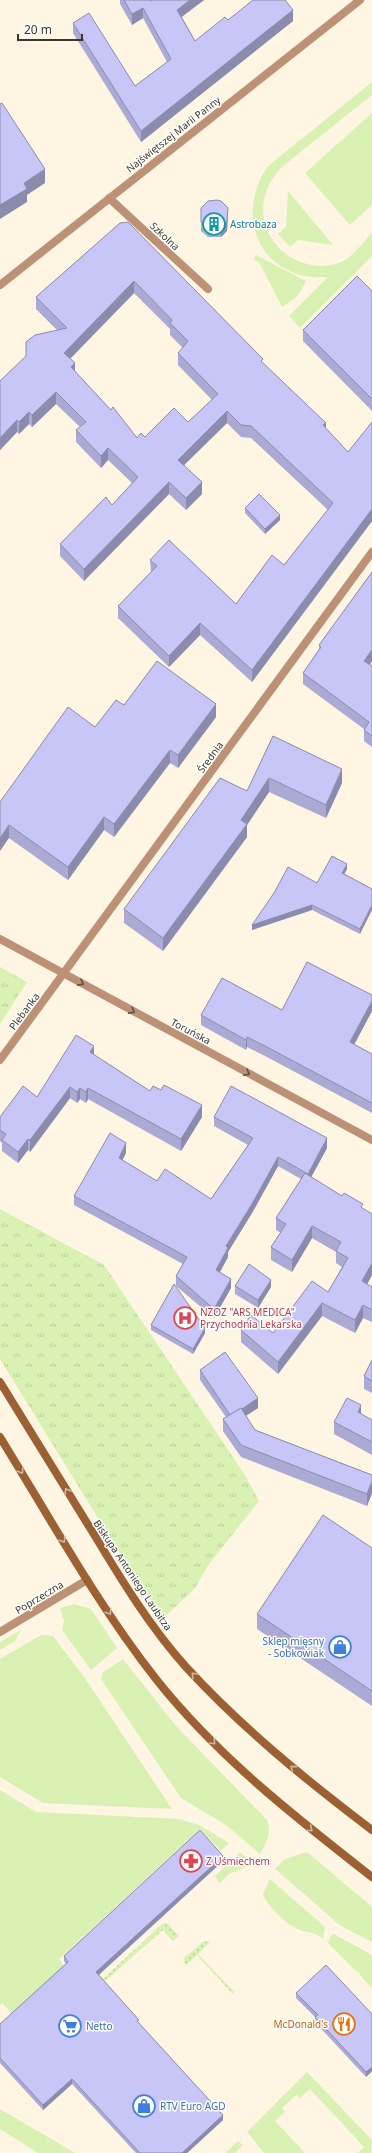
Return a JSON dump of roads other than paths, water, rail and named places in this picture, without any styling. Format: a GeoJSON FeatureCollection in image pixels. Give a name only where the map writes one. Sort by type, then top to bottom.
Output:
{"type":"FeatureCollection","features":[{"type":"Feature","properties":{"kind":"main road","name":"Biskupa Antoniego Laubitza"},"geometry":{"type":"LineString","coordinates":[[0,1382],[127,1587],[155,1628],[186,1667],[269,1748],[323,1793],[372,1830]]}},
{"type":"Feature","properties":{"kind":"main road"},"geometry":{"type":"LineString","coordinates":[[0,1437],[88,1580],[156,1679],[221,1750],[258,1787],[372,1877]]}},
{"type":"Feature","properties":{"kind":"street","name":"Najświętszej Marii Panny"},"geometry":{"type":"LineString","coordinates":[[0,285],[360,0]]}},
{"type":"Feature","properties":{"kind":"street","name":"Szkolna"},"geometry":{"type":"LineString","coordinates":[[109,198],[208,289]]}},
{"type":"Feature","properties":{"kind":"street","name":"Średnia"},"geometry":{"type":"LineString","coordinates":[[64,974],[372,552]]}},
{"type":"Feature","properties":{"kind":"street","name":"Toruńska"},"geometry":{"type":"LineString","coordinates":[[0,940],[372,1140]]}},
{"type":"Feature","properties":{"kind":"street","name":"Plebanka"},"geometry":{"type":"LineString","coordinates":[[0,1060],[64,974]]}},
{"type":"Feature","properties":{"kind":"street","name":"Poprzeczna"},"geometry":{"type":"LineString","coordinates":[[0,1632],[88,1580]]}},
{"type":"Feature","properties":{"kind":"place","name":"Astrobaza"},"geometry":{"type":"Point","coordinates":[214,224]}},
{"type":"Feature","properties":{"kind":"place","name":"NZOZ \"ARS MEDICA\" Przychodnia Lekarska"},"geometry":{"type":"Point","coordinates":[185,1318]}},
{"type":"Feature","properties":{"kind":"place","name":"Sklep mięsny - Sobkowiak"},"geometry":{"type":"Point","coordinates":[340,1647]}},
{"type":"Feature","properties":{"kind":"place","name":"Z Uśmiechem"},"geometry":{"type":"Point","coordinates":[191,1861]}},
{"type":"Feature","properties":{"kind":"place","name":"McDonald's"},"geometry":{"type":"Point","coordinates":[344,2024]}},
{"type":"Feature","properties":{"kind":"place","name":"Netto"},"geometry":{"type":"Point","coordinates":[70,2026]}},
{"type":"Feature","properties":{"kind":"place","name":"RTV Euro AGD"},"geometry":{"type":"Point","coordinates":[144,2106]}}]}
